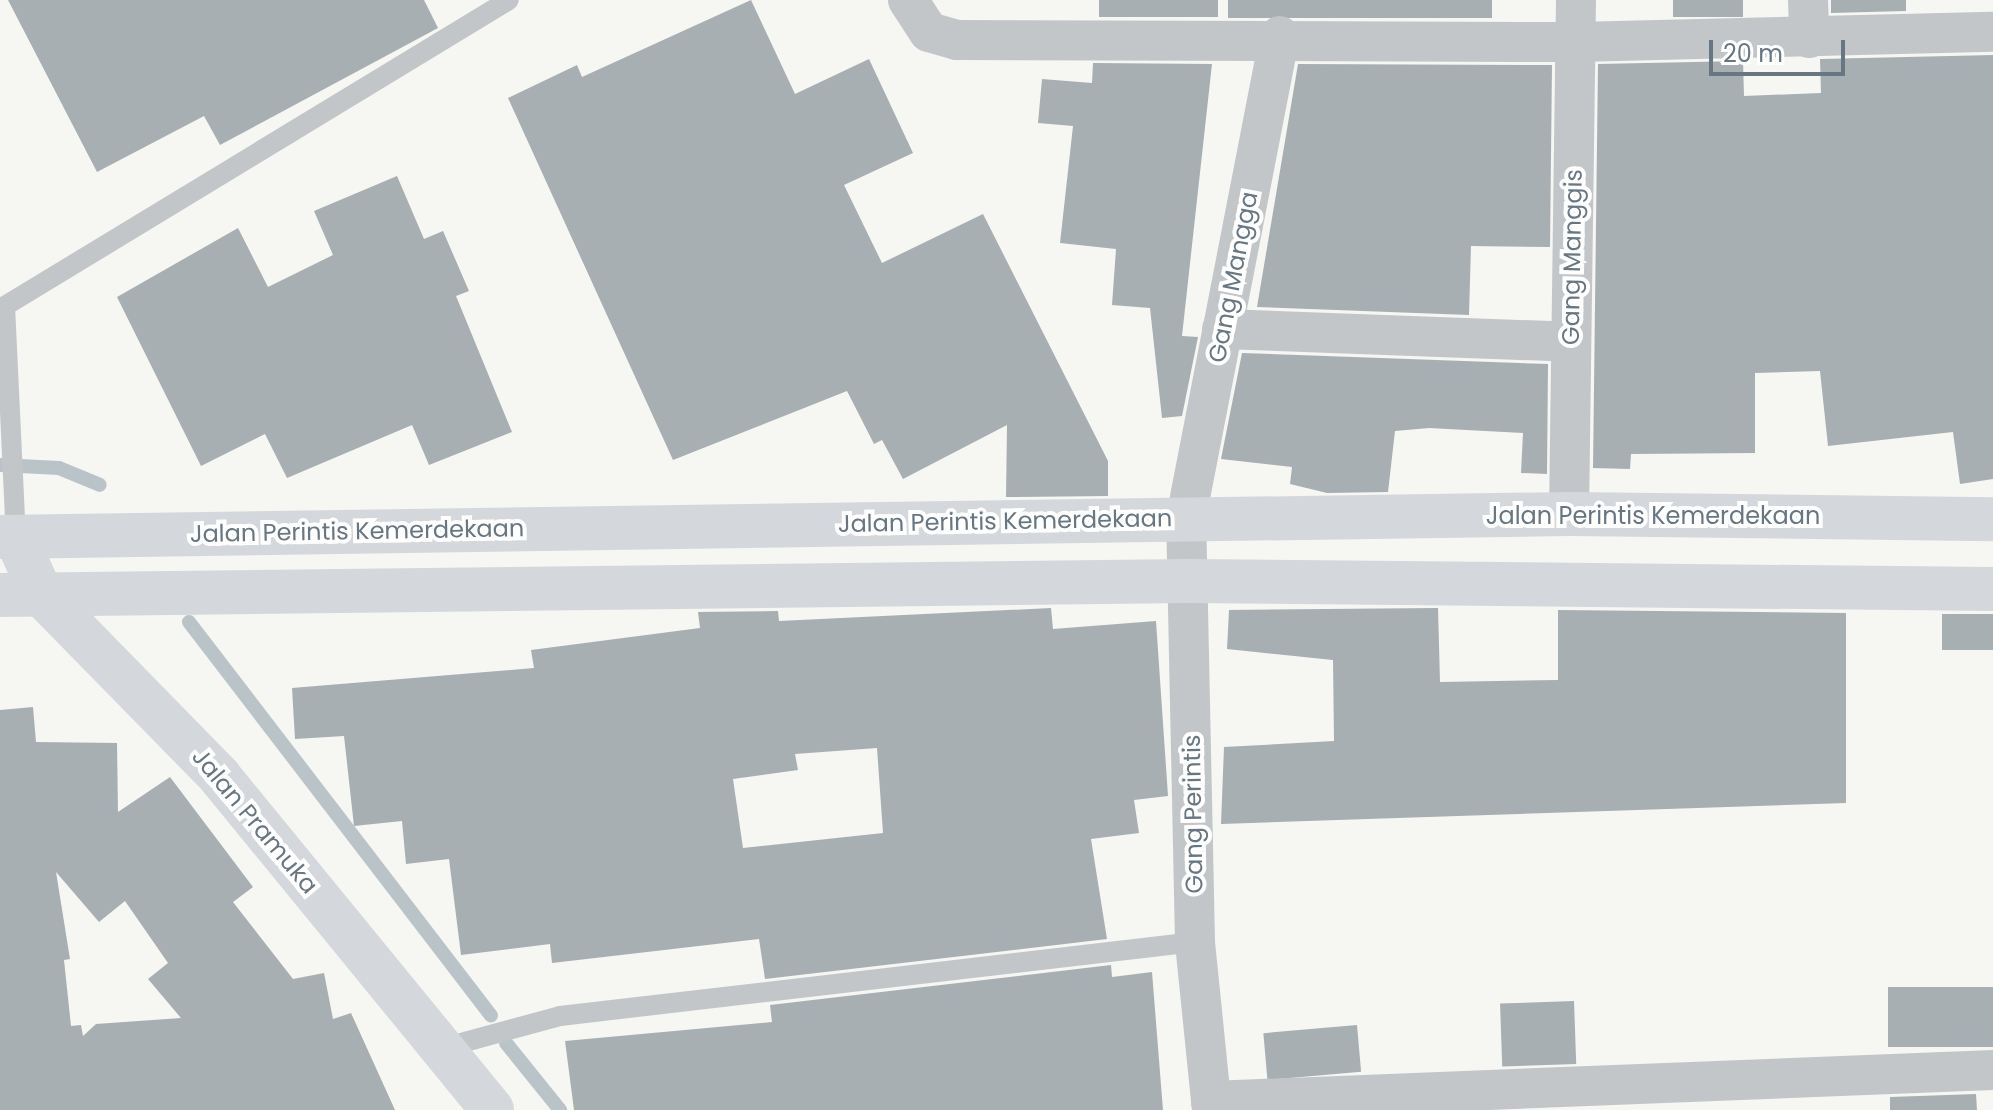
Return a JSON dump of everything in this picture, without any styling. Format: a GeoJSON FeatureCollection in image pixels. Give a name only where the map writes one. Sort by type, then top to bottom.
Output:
{"type":"FeatureCollection","features":[{"type":"Feature","properties":{"kind":"main road","name":"Jalan Perintis Kemerdekaan"},"geometry":{"type":"LineString","coordinates":[[8,537],[1569,514],[1993,519]]}},
{"type":"Feature","properties":{"kind":"main road","name":"Jalan Pramuka"},"geometry":{"type":"LineString","coordinates":[[8,537],[20,595],[209,765],[492,1110]]}},
{"type":"Feature","properties":{"kind":"main road"},"geometry":{"type":"LineString","coordinates":[[20,595],[1189,581],[1993,589]]}},
{"type":"Feature","properties":{"kind":"street"},"geometry":{"type":"LineString","coordinates":[[908,0],[919,24],[957,40],[1280,36],[1576,42],[1809,19],[1993,32]]}},
{"type":"Feature","properties":{"kind":"street","name":"Gang Manggis"},"geometry":{"type":"LineString","coordinates":[[1569,514],[1576,0]]}},
{"type":"Feature","properties":{"kind":"street","name":"Gang Mangga"},"geometry":{"type":"LineString","coordinates":[[1186,518],[1280,36]]}},
{"type":"Feature","properties":{"kind":"street"},"geometry":{"type":"LineString","coordinates":[[1222,329],[1571,342]]}},
{"type":"Feature","properties":{"kind":"street","name":"Gang Perintis"},"geometry":{"type":"LineString","coordinates":[[1186,518],[1195,942],[1212,1105]]}},
{"type":"Feature","properties":{"kind":"street"},"geometry":{"type":"LineString","coordinates":[[1212,1105],[1993,1070]]}},
{"type":"Feature","properties":{"kind":"lane"},"geometry":{"type":"LineString","coordinates":[[8,537],[12,484],[3,308],[509,0]]}},
{"type":"Feature","properties":{"kind":"lane"},"geometry":{"type":"LineString","coordinates":[[443,1048],[560,1016],[1195,942]]}},
{"type":"Feature","properties":{"kind":"building"},"geometry":{"type":"Polygon","coordinates":[[[8,0],[424,0],[438,28],[220,145],[204,116],[97,172],[8,0]]]}},
{"type":"Feature","properties":{"kind":"building"},"geometry":{"type":"Polygon","coordinates":[[[751,0],[795,94],[869,59],[913,153],[844,185],[882,263],[983,214],[1108,461],[1108,496],[1006,497],[1007,425],[903,479],[882,440],[874,444],[847,391],[673,460],[508,98],[577,65],[582,77],[751,0]]]}},
{"type":"Feature","properties":{"kind":"building"},"geometry":{"type":"Polygon","coordinates":[[[1099,0],[1218,0],[1218,17],[1099,17],[1099,0]]]}},
{"type":"Feature","properties":{"kind":"building"},"geometry":{"type":"Polygon","coordinates":[[[1228,0],[1492,0],[1492,18],[1228,18],[1228,0]]]}},
{"type":"Feature","properties":{"kind":"building"},"geometry":{"type":"Polygon","coordinates":[[[1673,0],[1743,0],[1743,17],[1673,17],[1673,0]]]}},
{"type":"Feature","properties":{"kind":"building"},"geometry":{"type":"Polygon","coordinates":[[[1831,0],[1906,0],[1906,11],[1831,13],[1831,0]]]}},
{"type":"Feature","properties":{"kind":"building"},"geometry":{"type":"Polygon","coordinates":[[[1993,55],[1993,479],[1960,484],[1953,432],[1828,446],[1820,371],[1755,373],[1755,453],[1631,454],[1630,469],[1593,468],[1598,64],[1743,61],[1744,96],[1821,93],[1820,59],[1993,55]]]}},
{"type":"Feature","properties":{"kind":"building"},"geometry":{"type":"Polygon","coordinates":[[[1093,63],[1212,64],[1182,336],[1198,337],[1182,416],[1162,418],[1150,308],[1112,305],[1116,249],[1060,243],[1073,126],[1038,123],[1042,79],[1092,83],[1093,63]]]}},
{"type":"Feature","properties":{"kind":"building"},"geometry":{"type":"Polygon","coordinates":[[[1298,64],[1552,65],[1550,247],[1471,246],[1469,315],[1257,307],[1298,64]]]}},
{"type":"Feature","properties":{"kind":"building"},"geometry":{"type":"Polygon","coordinates":[[[397,176],[424,239],[443,231],[469,291],[456,296],[512,432],[429,465],[412,425],[287,478],[265,434],[201,466],[117,297],[238,228],[268,287],[333,255],[314,211],[397,176]]]}},
{"type":"Feature","properties":{"kind":"building"},"geometry":{"type":"Polygon","coordinates":[[[1242,353],[1548,364],[1547,474],[1521,473],[1523,433],[1429,428],[1395,431],[1388,492],[1327,493],[1290,484],[1292,467],[1221,459],[1242,353]]]}},
{"type":"Feature","properties":{"kind":"building"},"geometry":{"type":"Polygon","coordinates":[[[1051,608],[1053,629],[1156,621],[1168,796],[1134,800],[1139,833],[1091,839],[1107,939],[765,979],[759,939],[552,963],[550,944],[461,955],[449,859],[406,864],[402,821],[354,826],[344,736],[295,739],[292,688],[534,668],[531,650],[700,628],[698,612],[778,611],[779,621],[1051,608]],[[877,748],[795,754],[798,770],[733,779],[743,848],[883,833],[877,748]]]}},
{"type":"Feature","properties":{"kind":"building"},"geometry":{"type":"Polygon","coordinates":[[[1438,608],[1440,682],[1558,680],[1558,610],[1846,613],[1846,803],[1221,824],[1224,747],[1334,741],[1333,660],[1227,649],[1229,610],[1438,608]]]}},
{"type":"Feature","properties":{"kind":"building"},"geometry":{"type":"Polygon","coordinates":[[[1942,614],[1993,614],[1993,650],[1942,650],[1942,614]]]}},
{"type":"Feature","properties":{"kind":"building"},"geometry":{"type":"Polygon","coordinates":[[[33,707],[36,742],[117,743],[118,812],[170,777],[253,887],[233,902],[293,979],[324,973],[333,1019],[351,1013],[395,1110],[0,1110],[0,710],[33,707]],[[56,872],[70,959],[64,960],[71,1026],[81,1025],[83,1036],[96,1024],[181,1018],[148,979],[168,963],[125,901],[99,922],[56,872]]]}},
{"type":"Feature","properties":{"kind":"building"},"geometry":{"type":"Polygon","coordinates":[[[1111,965],[1112,977],[1152,972],[1163,1110],[574,1110],[565,1041],[772,1022],[770,1005],[1111,965]]]}},
{"type":"Feature","properties":{"kind":"building"},"geometry":{"type":"Polygon","coordinates":[[[1888,987],[1993,987],[1993,1047],[1888,1047],[1888,987]]]}},
{"type":"Feature","properties":{"kind":"building"},"geometry":{"type":"Polygon","coordinates":[[[1574,1001],[1576,1064],[1502,1067],[1500,1004],[1574,1001]]]}},
{"type":"Feature","properties":{"kind":"building"},"geometry":{"type":"Polygon","coordinates":[[[1357,1025],[1361,1072],[1267,1080],[1263,1033],[1357,1025]]]}},
{"type":"Feature","properties":{"kind":"building"},"geometry":{"type":"Polygon","coordinates":[[[1976,1094],[1977,1110],[1890,1110],[1890,1097],[1976,1094]]]}},
{"type":"Feature","properties":{"kind":"waterway"},"geometry":{"type":"LineString","coordinates":[[0,465],[59,468],[100,485]]}},
{"type":"Feature","properties":{"kind":"waterway"},"geometry":{"type":"LineString","coordinates":[[189,622],[491,1016]]}},
{"type":"Feature","properties":{"kind":"waterway"},"geometry":{"type":"LineString","coordinates":[[506,1043],[560,1110]]}}]}
